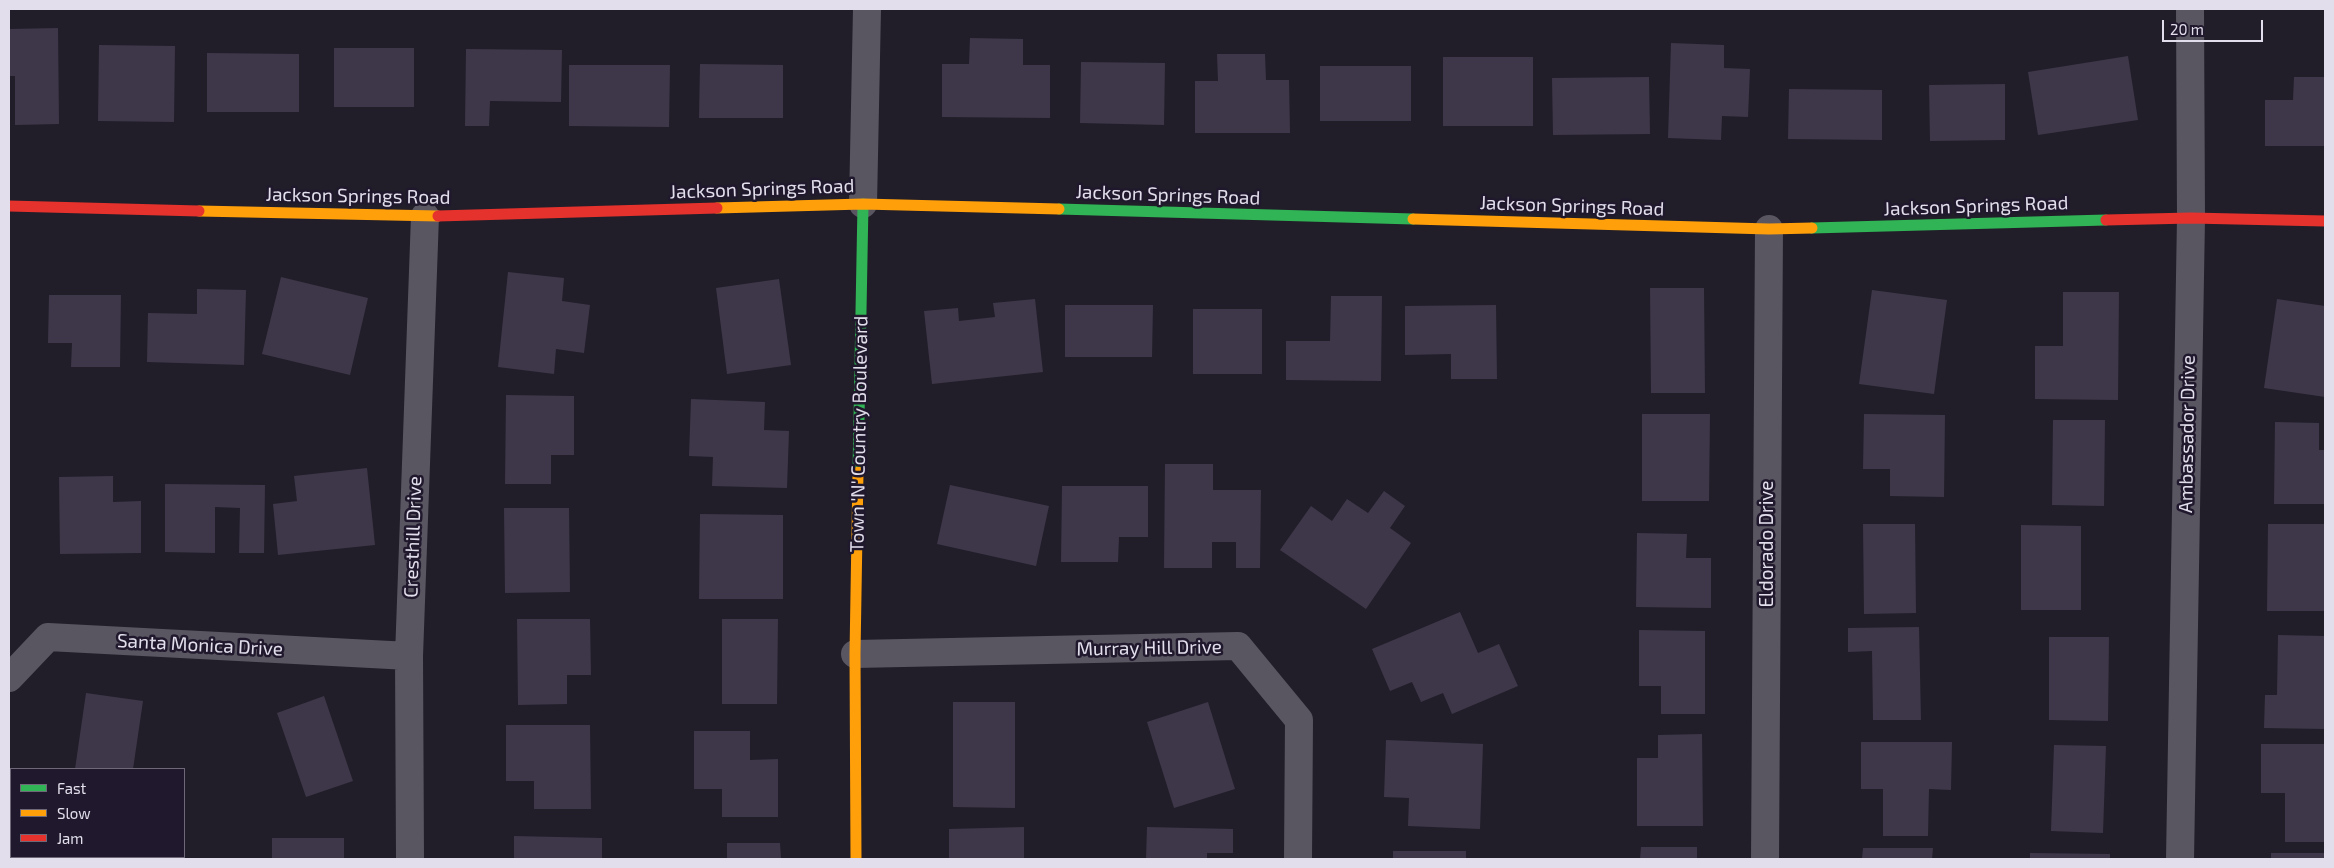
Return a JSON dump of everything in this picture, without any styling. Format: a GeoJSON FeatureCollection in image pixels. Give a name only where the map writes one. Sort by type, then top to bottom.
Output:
{"type":"FeatureCollection","features":[{"type":"Feature","properties":{"kind":"street","name":"Town 'N' Country Boulevard"},"geometry":{"type":"LineString","coordinates":[[856,859],[855,654],[867,9]]}},
{"type":"Feature","properties":{"kind":"street","name":"Ambassador Drive"},"geometry":{"type":"LineString","coordinates":[[2180,859],[2191,218],[2190,9]]}},
{"type":"Feature","properties":{"kind":"street","name":"Jackson Springs Road"},"geometry":{"type":"LineString","coordinates":[[9,206],[424,216],[863,204],[1769,229],[2191,218],[2325,222]]}},
{"type":"Feature","properties":{"kind":"street","name":"Cresthill Drive"},"geometry":{"type":"LineString","coordinates":[[410,859],[408,656],[424,216]]}},
{"type":"Feature","properties":{"kind":"street","name":"Eldorado Drive"},"geometry":{"type":"LineString","coordinates":[[1765,859],[1769,229]]}},
{"type":"Feature","properties":{"kind":"street","name":"Santa Monica Drive"},"geometry":{"type":"LineString","coordinates":[[9,678],[48,636],[408,656]]}},
{"type":"Feature","properties":{"kind":"street","name":"Murray Hill Drive"},"geometry":{"type":"LineString","coordinates":[[855,654],[1238,646],[1299,720],[1298,859]]}},
{"type":"Feature","properties":{"kind":"building"},"geometry":{"type":"Polygon","coordinates":[[[58,28],[59,124],[15,125],[15,76],[9,76],[9,29],[58,28]]]}},
{"type":"Feature","properties":{"kind":"building"},"geometry":{"type":"Polygon","coordinates":[[[970,38],[1023,39],[1023,65],[1050,65],[1050,118],[942,117],[942,64],[969,64],[970,38]]]}},
{"type":"Feature","properties":{"kind":"building"},"geometry":{"type":"Polygon","coordinates":[[[1671,43],[1724,45],[1724,68],[1750,69],[1748,117],[1722,116],[1721,140],[1668,138],[1671,43]]]}},
{"type":"Feature","properties":{"kind":"building"},"geometry":{"type":"Polygon","coordinates":[[[99,45],[175,46],[174,122],[98,121],[99,45]]]}},
{"type":"Feature","properties":{"kind":"building"},"geometry":{"type":"Polygon","coordinates":[[[334,48],[414,48],[414,107],[334,107],[334,48]]]}},
{"type":"Feature","properties":{"kind":"building"},"geometry":{"type":"Polygon","coordinates":[[[466,49],[562,50],[561,102],[490,101],[489,126],[465,126],[466,49]]]}},
{"type":"Feature","properties":{"kind":"building"},"geometry":{"type":"Polygon","coordinates":[[[207,53],[299,54],[299,112],[207,112],[207,53]]]}},
{"type":"Feature","properties":{"kind":"building"},"geometry":{"type":"Polygon","coordinates":[[[1217,54],[1265,54],[1266,80],[1289,80],[1290,133],[1195,133],[1195,81],[1218,81],[1217,54]]]}},
{"type":"Feature","properties":{"kind":"building"},"geometry":{"type":"Polygon","coordinates":[[[2128,56],[2138,120],[2038,135],[2028,72],[2128,56]]]}},
{"type":"Feature","properties":{"kind":"building"},"geometry":{"type":"Polygon","coordinates":[[[1443,57],[1533,57],[1533,126],[1443,126],[1443,57]]]}},
{"type":"Feature","properties":{"kind":"building"},"geometry":{"type":"Polygon","coordinates":[[[1081,62],[1165,63],[1164,125],[1080,123],[1081,62]]]}},
{"type":"Feature","properties":{"kind":"building"},"geometry":{"type":"Polygon","coordinates":[[[700,64],[783,65],[783,118],[699,118],[700,64]]]}},
{"type":"Feature","properties":{"kind":"building"},"geometry":{"type":"Polygon","coordinates":[[[569,65],[670,65],[669,127],[569,126],[569,65]]]}},
{"type":"Feature","properties":{"kind":"building"},"geometry":{"type":"Polygon","coordinates":[[[1320,66],[1411,66],[1411,121],[1320,121],[1320,66]]]}},
{"type":"Feature","properties":{"kind":"building"},"geometry":{"type":"Polygon","coordinates":[[[1649,77],[1650,134],[1553,135],[1552,78],[1649,77]]]}},
{"type":"Feature","properties":{"kind":"building"},"geometry":{"type":"Polygon","coordinates":[[[2294,77],[2325,77],[2325,146],[2265,146],[2265,100],[2293,100],[2294,77]]]}},
{"type":"Feature","properties":{"kind":"building"},"geometry":{"type":"Polygon","coordinates":[[[2005,84],[2005,140],[1930,141],[1929,85],[2005,84]]]}},
{"type":"Feature","properties":{"kind":"building"},"geometry":{"type":"Polygon","coordinates":[[[1789,89],[1882,90],[1882,140],[1788,139],[1789,89]]]}},
{"type":"Feature","properties":{"kind":"building"},"geometry":{"type":"Polygon","coordinates":[[[508,272],[564,278],[562,301],[590,305],[584,353],[556,349],[554,374],[498,367],[508,272]]]}},
{"type":"Feature","properties":{"kind":"building"},"geometry":{"type":"Polygon","coordinates":[[[281,277],[368,298],[350,375],[262,354],[281,277]]]}},
{"type":"Feature","properties":{"kind":"building"},"geometry":{"type":"Polygon","coordinates":[[[779,279],[791,365],[727,374],[716,288],[779,279]]]}},
{"type":"Feature","properties":{"kind":"building"},"geometry":{"type":"Polygon","coordinates":[[[1650,288],[1704,288],[1705,393],[1651,393],[1650,288]]]}},
{"type":"Feature","properties":{"kind":"building"},"geometry":{"type":"Polygon","coordinates":[[[197,289],[246,290],[244,365],[147,362],[148,313],[197,314],[197,289]]]}},
{"type":"Feature","properties":{"kind":"building"},"geometry":{"type":"Polygon","coordinates":[[[1872,290],[1947,300],[1934,394],[1859,384],[1872,290]]]}},
{"type":"Feature","properties":{"kind":"building"},"geometry":{"type":"Polygon","coordinates":[[[2063,292],[2119,292],[2118,400],[2035,399],[2035,346],[2063,346],[2063,292]]]}},
{"type":"Feature","properties":{"kind":"building"},"geometry":{"type":"Polygon","coordinates":[[[49,295],[121,295],[120,367],[71,367],[72,343],[48,343],[49,295]]]}},
{"type":"Feature","properties":{"kind":"building"},"geometry":{"type":"Polygon","coordinates":[[[1331,296],[1382,296],[1381,381],[1286,380],[1286,341],[1330,341],[1331,296]]]}},
{"type":"Feature","properties":{"kind":"building"},"geometry":{"type":"Polygon","coordinates":[[[1035,299],[1043,372],[932,384],[924,311],[958,308],[959,321],[995,317],[993,303],[1035,299]]]}},
{"type":"Feature","properties":{"kind":"building"},"geometry":{"type":"Polygon","coordinates":[[[2277,299],[2325,306],[2325,397],[2264,388],[2277,299]]]}},
{"type":"Feature","properties":{"kind":"building"},"geometry":{"type":"Polygon","coordinates":[[[1065,305],[1153,305],[1152,357],[1065,357],[1065,305]]]}},
{"type":"Feature","properties":{"kind":"building"},"geometry":{"type":"Polygon","coordinates":[[[1496,305],[1497,379],[1451,379],[1451,354],[1405,355],[1405,306],[1496,305]]]}},
{"type":"Feature","properties":{"kind":"building"},"geometry":{"type":"Polygon","coordinates":[[[1193,309],[1262,309],[1262,374],[1193,374],[1193,309]]]}},
{"type":"Feature","properties":{"kind":"building"},"geometry":{"type":"Polygon","coordinates":[[[506,395],[574,396],[574,455],[551,455],[551,484],[505,484],[506,395]]]}},
{"type":"Feature","properties":{"kind":"building"},"geometry":{"type":"Polygon","coordinates":[[[691,399],[765,402],[764,430],[789,431],[787,488],[712,486],[713,457],[689,456],[691,399]]]}},
{"type":"Feature","properties":{"kind":"building"},"geometry":{"type":"Polygon","coordinates":[[[1642,414],[1710,414],[1709,501],[1642,501],[1642,414]]]}},
{"type":"Feature","properties":{"kind":"building"},"geometry":{"type":"Polygon","coordinates":[[[1864,414],[1945,415],[1944,497],[1890,496],[1890,469],[1863,469],[1864,414]]]}},
{"type":"Feature","properties":{"kind":"building"},"geometry":{"type":"Polygon","coordinates":[[[2053,420],[2105,420],[2104,506],[2052,505],[2053,420]]]}},
{"type":"Feature","properties":{"kind":"building"},"geometry":{"type":"Polygon","coordinates":[[[2275,422],[2319,423],[2319,450],[2325,450],[2325,504],[2274,504],[2275,422]]]}},
{"type":"Feature","properties":{"kind":"building"},"geometry":{"type":"Polygon","coordinates":[[[1165,464],[1213,464],[1213,490],[1261,490],[1260,568],[1236,568],[1236,542],[1212,542],[1212,568],[1164,568],[1165,464]]]}},
{"type":"Feature","properties":{"kind":"building"},"geometry":{"type":"Polygon","coordinates":[[[367,468],[375,545],[278,555],[273,504],[297,501],[294,476],[367,468]]]}},
{"type":"Feature","properties":{"kind":"building"},"geometry":{"type":"Polygon","coordinates":[[[113,476],[113,502],[141,501],[141,553],[60,554],[59,477],[113,476]]]}},
{"type":"Feature","properties":{"kind":"building"},"geometry":{"type":"Polygon","coordinates":[[[165,484],[265,485],[264,553],[239,553],[240,508],[215,507],[215,553],[165,552],[165,484]]]}},
{"type":"Feature","properties":{"kind":"building"},"geometry":{"type":"Polygon","coordinates":[[[950,485],[1049,506],[1036,566],[937,544],[950,485]]]}},
{"type":"Feature","properties":{"kind":"building"},"geometry":{"type":"Polygon","coordinates":[[[1062,486],[1148,486],[1148,537],[1119,537],[1118,562],[1061,562],[1062,486]]]}},
{"type":"Feature","properties":{"kind":"building"},"geometry":{"type":"Polygon","coordinates":[[[1384,491],[1405,506],[1390,528],[1411,543],[1366,609],[1280,550],[1311,506],[1332,521],[1347,499],[1368,513],[1384,491]]]}},
{"type":"Feature","properties":{"kind":"building"},"geometry":{"type":"Polygon","coordinates":[[[504,508],[569,508],[570,592],[505,593],[504,508]]]}},
{"type":"Feature","properties":{"kind":"building"},"geometry":{"type":"Polygon","coordinates":[[[700,514],[783,515],[783,599],[699,599],[700,514]]]}},
{"type":"Feature","properties":{"kind":"building"},"geometry":{"type":"Polygon","coordinates":[[[1863,524],[1915,524],[1916,613],[1864,614],[1863,524]]]}},
{"type":"Feature","properties":{"kind":"building"},"geometry":{"type":"Polygon","coordinates":[[[2268,524],[2325,524],[2325,611],[2267,611],[2268,524]]]}},
{"type":"Feature","properties":{"kind":"building"},"geometry":{"type":"Polygon","coordinates":[[[2021,525],[2081,526],[2081,610],[2021,610],[2021,525]]]}},
{"type":"Feature","properties":{"kind":"building"},"geometry":{"type":"Polygon","coordinates":[[[1637,533],[1687,534],[1686,558],[1711,558],[1711,608],[1636,607],[1637,533]]]}},
{"type":"Feature","properties":{"kind":"building"},"geometry":{"type":"Polygon","coordinates":[[[1460,612],[1478,653],[1499,644],[1518,686],[1452,714],[1443,693],[1421,702],[1412,682],[1390,691],[1372,649],[1460,612]]]}},
{"type":"Feature","properties":{"kind":"building"},"geometry":{"type":"Polygon","coordinates":[[[517,619],[590,619],[591,675],[567,675],[567,704],[518,705],[517,619]]]}},
{"type":"Feature","properties":{"kind":"building"},"geometry":{"type":"Polygon","coordinates":[[[722,619],[778,619],[777,704],[722,704],[722,619]]]}},
{"type":"Feature","properties":{"kind":"building"},"geometry":{"type":"Polygon","coordinates":[[[1919,627],[1921,720],[1873,720],[1872,651],[1848,652],[1848,628],[1919,627]]]}},
{"type":"Feature","properties":{"kind":"building"},"geometry":{"type":"Polygon","coordinates":[[[1639,630],[1705,631],[1705,714],[1661,714],[1661,686],[1639,686],[1639,630]]]}},
{"type":"Feature","properties":{"kind":"building"},"geometry":{"type":"Polygon","coordinates":[[[2278,635],[2325,636],[2325,729],[2264,728],[2265,695],[2277,695],[2278,635]]]}},
{"type":"Feature","properties":{"kind":"building"},"geometry":{"type":"Polygon","coordinates":[[[2049,637],[2109,637],[2108,721],[2049,720],[2049,637]]]}},
{"type":"Feature","properties":{"kind":"building"},"geometry":{"type":"Polygon","coordinates":[[[86,693],[143,701],[133,768],[75,768],[86,693]]]}},
{"type":"Feature","properties":{"kind":"building"},"geometry":{"type":"Polygon","coordinates":[[[324,696],[353,781],[306,797],[277,713],[324,696]]]}},
{"type":"Feature","properties":{"kind":"building"},"geometry":{"type":"Polygon","coordinates":[[[953,702],[1015,702],[1015,808],[953,807],[953,702]]]}},
{"type":"Feature","properties":{"kind":"building"},"geometry":{"type":"Polygon","coordinates":[[[1208,702],[1235,789],[1174,808],[1147,722],[1208,702]]]}},
{"type":"Feature","properties":{"kind":"building"},"geometry":{"type":"Polygon","coordinates":[[[506,725],[590,725],[591,809],[534,809],[534,781],[506,781],[506,725]]]}},
{"type":"Feature","properties":{"kind":"building"},"geometry":{"type":"Polygon","coordinates":[[[694,731],[750,731],[750,760],[778,759],[778,817],[722,817],[722,789],[694,789],[694,731]]]}},
{"type":"Feature","properties":{"kind":"building"},"geometry":{"type":"Polygon","coordinates":[[[1702,734],[1703,826],[1637,826],[1637,758],[1658,758],[1658,735],[1702,734]]]}},
{"type":"Feature","properties":{"kind":"building"},"geometry":{"type":"Polygon","coordinates":[[[1386,740],[1483,744],[1480,829],[1408,826],[1409,798],[1384,797],[1386,740]]]}},
{"type":"Feature","properties":{"kind":"building"},"geometry":{"type":"Polygon","coordinates":[[[1861,742],[1952,742],[1951,790],[1929,789],[1928,836],[1883,836],[1883,789],[1861,789],[1861,742]]]}},
{"type":"Feature","properties":{"kind":"building"},"geometry":{"type":"Polygon","coordinates":[[[2261,744],[2325,744],[2325,842],[2285,842],[2285,793],[2261,793],[2261,744]]]}},
{"type":"Feature","properties":{"kind":"building"},"geometry":{"type":"Polygon","coordinates":[[[2054,745],[2106,746],[2103,833],[2051,831],[2054,745]]]}},
{"type":"Feature","properties":{"kind":"building"},"geometry":{"type":"Polygon","coordinates":[[[1024,827],[1024,859],[949,859],[949,829],[1024,827]]]}},
{"type":"Feature","properties":{"kind":"building"},"geometry":{"type":"Polygon","coordinates":[[[1147,827],[1233,829],[1233,853],[1207,853],[1207,859],[1146,859],[1147,827]]]}},
{"type":"Feature","properties":{"kind":"building"},"geometry":{"type":"Polygon","coordinates":[[[514,836],[602,838],[602,859],[514,859],[514,836]]]}},
{"type":"Feature","properties":{"kind":"building"},"geometry":{"type":"Polygon","coordinates":[[[272,838],[344,838],[344,859],[272,859],[272,838]]]}},
{"type":"Feature","properties":{"kind":"building"},"geometry":{"type":"Polygon","coordinates":[[[727,843],[780,843],[781,859],[727,859],[727,843]]]}},
{"type":"Feature","properties":{"kind":"building"},"geometry":{"type":"Polygon","coordinates":[[[1641,847],[1697,847],[1697,859],[1640,859],[1641,847]]]}},
{"type":"Feature","properties":{"kind":"building"},"geometry":{"type":"Polygon","coordinates":[[[1863,848],[1933,848],[1932,859],[1862,859],[1863,848]]]}},
{"type":"Feature","properties":{"kind":"building"},"geometry":{"type":"Polygon","coordinates":[[[1393,851],[1466,851],[1466,859],[1393,859],[1393,851]]]}},
{"type":"Feature","properties":{"kind":"building"},"geometry":{"type":"Polygon","coordinates":[[[2030,853],[2110,854],[2110,859],[2030,859],[2030,853]]]}},
{"type":"Feature","properties":{"kind":"building"},"geometry":{"type":"Polygon","coordinates":[[[2271,853],[2325,853],[2325,859],[2271,859],[2271,853]]]}},
{"type":"Feature","properties":{"kind":"building"},"geometry":{"type":"Polygon","coordinates":[[[70,858],[125,858],[125,859],[70,858]]]}},
{"type":"Feature","properties":{"kind":"traffic: fast"},"geometry":{"type":"LineString","coordinates":[[858,472],[863,204]]}},
{"type":"Feature","properties":{"kind":"traffic: fast"},"geometry":{"type":"LineString","coordinates":[[1059,209],[1413,219]]}},
{"type":"Feature","properties":{"kind":"traffic: fast"},"geometry":{"type":"LineString","coordinates":[[1812,228],[2106,220]]}},
{"type":"Feature","properties":{"kind":"traffic: slow"},"geometry":{"type":"LineString","coordinates":[[717,208],[863,204],[1059,209]]}},
{"type":"Feature","properties":{"kind":"traffic: slow"},"geometry":{"type":"LineString","coordinates":[[199,211],[438,216]]}},
{"type":"Feature","properties":{"kind":"traffic: slow"},"geometry":{"type":"LineString","coordinates":[[1413,219],[1769,229],[1812,228]]}},
{"type":"Feature","properties":{"kind":"traffic: slow"},"geometry":{"type":"LineString","coordinates":[[856,859],[855,654],[858,472]]}},
{"type":"Feature","properties":{"kind":"traffic: jam"},"geometry":{"type":"LineString","coordinates":[[9,206],[199,211]]}},
{"type":"Feature","properties":{"kind":"traffic: jam"},"geometry":{"type":"LineString","coordinates":[[438,216],[717,208]]}},
{"type":"Feature","properties":{"kind":"traffic: jam"},"geometry":{"type":"LineString","coordinates":[[2106,220],[2191,218],[2325,221]]}}]}
